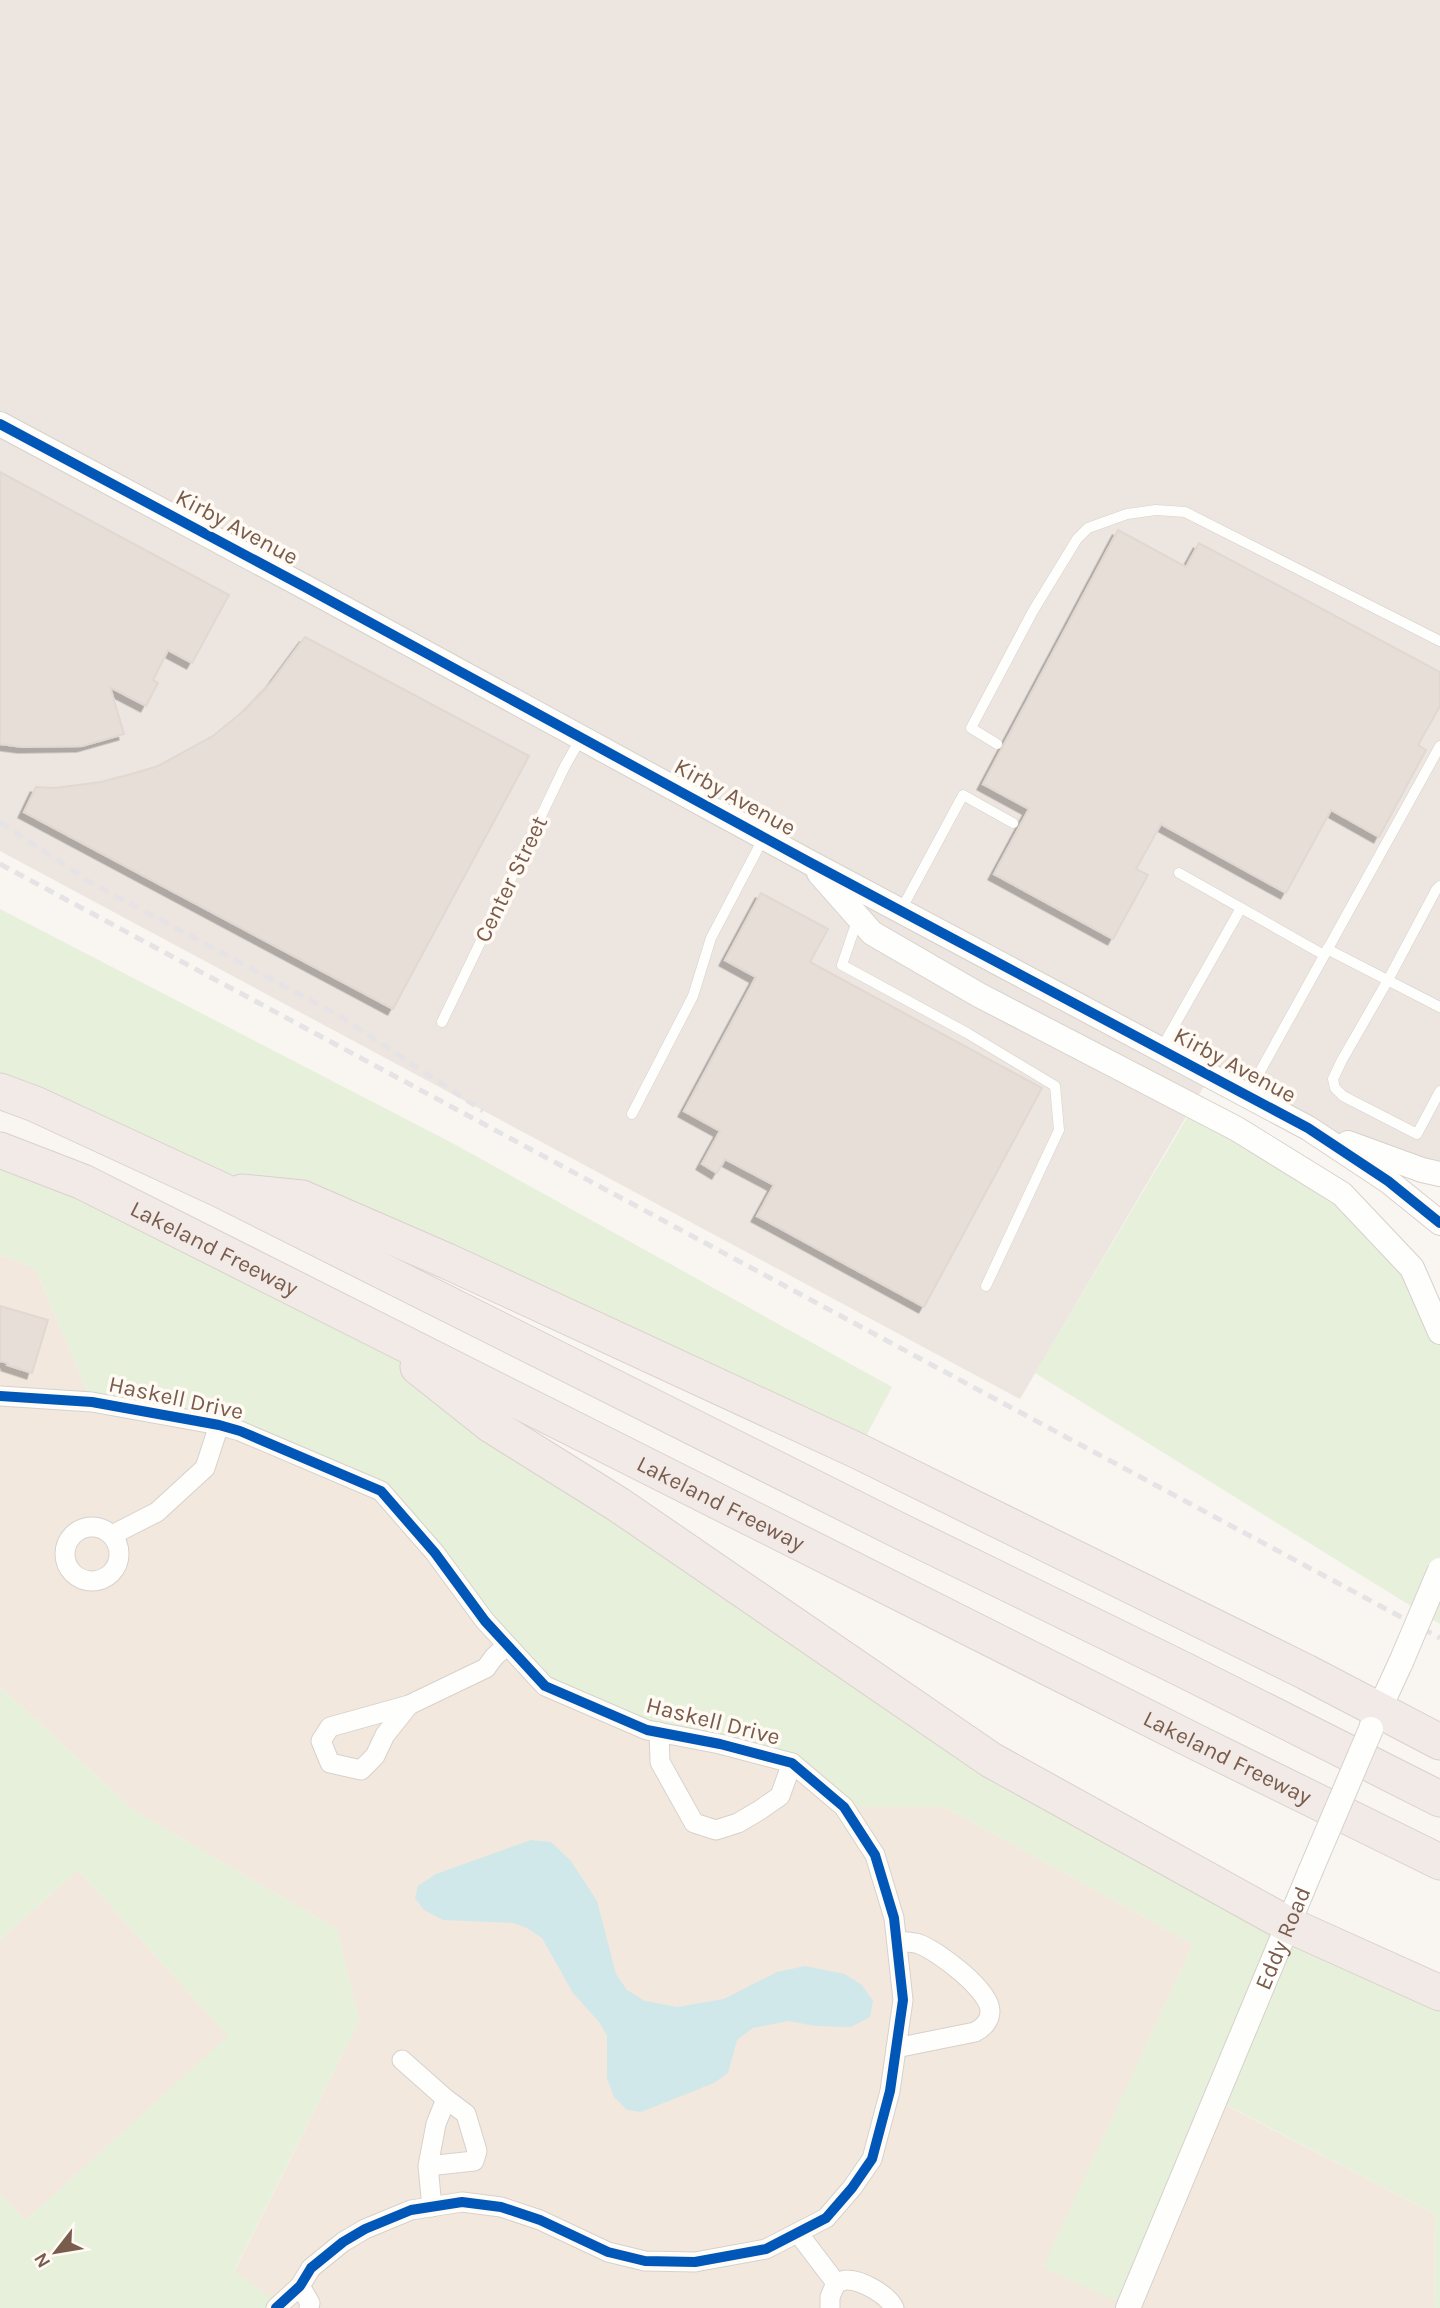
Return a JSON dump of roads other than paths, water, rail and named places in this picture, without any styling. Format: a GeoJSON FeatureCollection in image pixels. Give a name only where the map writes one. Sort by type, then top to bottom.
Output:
{"type":"FeatureCollection","features":[{"type":"Feature","properties":{"kind":"highway"},"geometry":{"type":"LineString","coordinates":[[0,1091],[35,1104],[221,1190],[1440,1799]]}},
{"type":"Feature","properties":{"kind":"highway","name":"Lakeland Freeway"},"geometry":{"type":"LineString","coordinates":[[0,1150],[83,1182],[1440,1862]]}},
{"type":"Feature","properties":{"kind":"highway"},"geometry":{"type":"LineString","coordinates":[[221,1190],[302,1198],[447,1261],[858,1451],[1375,1719],[1440,1742]]}},
{"type":"Feature","properties":{"kind":"highway"},"geometry":{"type":"LineString","coordinates":[[366,1325],[491,1425],[619,1505],[991,1760],[1289,1925],[1440,1993]]}},
{"type":"Feature","properties":{"kind":"street","name":"Kirby Avenue"},"geometry":{"type":"LineString","coordinates":[[0,424],[1308,1128],[1388,1181],[1440,1223]]}},
{"type":"Feature","properties":{"kind":"street"},"geometry":{"type":"LineString","coordinates":[[810,862],[872,933],[979,995],[1237,1129],[1342,1194],[1412,1268],[1440,1332]]}},
{"type":"Feature","properties":{"kind":"street"},"geometry":{"type":"LineString","coordinates":[[1308,1128],[1422,1170],[1440,1174]]}},
{"type":"Feature","properties":{"kind":"street","name":"Haskell Drive"},"geometry":{"type":"LineString","coordinates":[[0,1396],[92,1402],[219,1425],[381,1491],[435,1553],[485,1621],[545,1686],[647,1730],[720,1744],[792,1763],[844,1807],[875,1855],[894,1918],[903,2000],[890,2091],[872,2159],[826,2218],[766,2249],[695,2262],[645,2261],[608,2252],[540,2220],[501,2207],[462,2202],[411,2210],[365,2228],[343,2242],[311,2268],[300,2286],[276,2308]]}},
{"type":"Feature","properties":{"kind":"street"},"geometry":{"type":"LineString","coordinates":[[112,1535],[157,1512],[205,1468],[219,1425]]}},
{"type":"Feature","properties":{"kind":"street","name":"Eddy Road"},"geometry":{"type":"LineString","coordinates":[[1128,2308],[1274,1955],[1440,1570]]}},
{"type":"Feature","properties":{"kind":"street"},"geometry":{"type":"LineString","coordinates":[[409,1705],[486,1668],[507,1645]]}},
{"type":"Feature","properties":{"kind":"street"},"geometry":{"type":"LineString","coordinates":[[659,1732],[660,1762],[694,1823],[716,1830],[738,1823],[780,1796],[792,1763]]}},
{"type":"Feature","properties":{"kind":"street"},"geometry":{"type":"LineString","coordinates":[[896,2048],[975,2032],[984,2026],[990,2011],[985,1995],[946,1959],[918,1943],[897,1941]]}},
{"type":"Feature","properties":{"kind":"street"},"geometry":{"type":"LineString","coordinates":[[402,2060],[466,2115],[477,2151],[474,2161],[428,2166]]}},
{"type":"Feature","properties":{"kind":"street"},"geometry":{"type":"LineString","coordinates":[[432,2207],[428,2166],[436,2124],[446,2099]]}},
{"type":"Feature","properties":{"kind":"street"},"geometry":{"type":"LineString","coordinates":[[798,2233],[836,2283]]}},
{"type":"Feature","properties":{"kind":"street"},"geometry":{"type":"LineString","coordinates":[[836,2283],[848,2280],[872,2288],[890,2300],[894,2308]]}},
{"type":"Feature","properties":{"kind":"street"},"geometry":{"type":"LineString","coordinates":[[830,2308],[830,2297],[836,2283]]}},
{"type":"Feature","properties":{"kind":"street"},"geometry":{"type":"LineString","coordinates":[[300,2286],[310,2303],[309,2308]]}},
{"type":"Feature","properties":{"kind":"lane"},"geometry":{"type":"LineString","coordinates":[[997,744],[971,728],[1033,611],[1077,539],[1088,528],[1127,514],[1156,509],[1185,512],[1440,640]]}},
{"type":"Feature","properties":{"kind":"lane","name":"Center Street"},"geometry":{"type":"LineString","coordinates":[[442,1022],[581,737]]}},
{"type":"Feature","properties":{"kind":"lane"},"geometry":{"type":"LineString","coordinates":[[1247,1096],[1440,746]]}},
{"type":"Feature","properties":{"kind":"lane"},"geometry":{"type":"LineString","coordinates":[[901,911],[963,796],[1013,823]]}},
{"type":"Feature","properties":{"kind":"lane"},"geometry":{"type":"LineString","coordinates":[[632,1114],[693,996],[711,938],[764,837]]}},
{"type":"Feature","properties":{"kind":"lane"},"geometry":{"type":"LineString","coordinates":[[1179,873],[1326,952],[1440,1007]]}},
{"type":"Feature","properties":{"kind":"lane"},"geometry":{"type":"LineString","coordinates":[[1440,886],[1333,1079],[1335,1088],[1343,1096],[1417,1134],[1440,1091]]}},
{"type":"Feature","properties":{"kind":"lane"},"geometry":{"type":"LineString","coordinates":[[1161,1049],[1241,908]]}},
{"type":"Feature","properties":{"kind":"lane"},"geometry":{"type":"LineString","coordinates":[[858,918],[842,965],[967,1033],[1055,1086],[1059,1130],[986,1286]]}},
{"type":"Feature","properties":{"kind":"water"},"geometry":{"type":"Polygon","coordinates":[[[531,1840],[551,1842],[571,1861],[597,1901],[616,1974],[627,1990],[645,2001],[677,2007],[724,1999],[777,1972],[805,1966],[845,1974],[862,1985],[873,2001],[870,2017],[851,2027],[815,2026],[788,2021],[753,2028],[737,2040],[728,2073],[714,2083],[641,2112],[627,2110],[614,2097],[607,2078],[607,2036],[600,2023],[573,1993],[542,1938],[513,1923],[443,1920],[424,1910],[415,1898],[418,1886],[436,1874],[531,1840]]]}},
{"type":"Feature","properties":{"kind":"railway"},"geometry":{"type":"LineString","coordinates":[[0,822],[90,882],[340,1016],[483,1111]]}},
{"type":"Feature","properties":{"kind":"railway"},"geometry":{"type":"LineString","coordinates":[[0,864],[1440,1638]]}}]}
